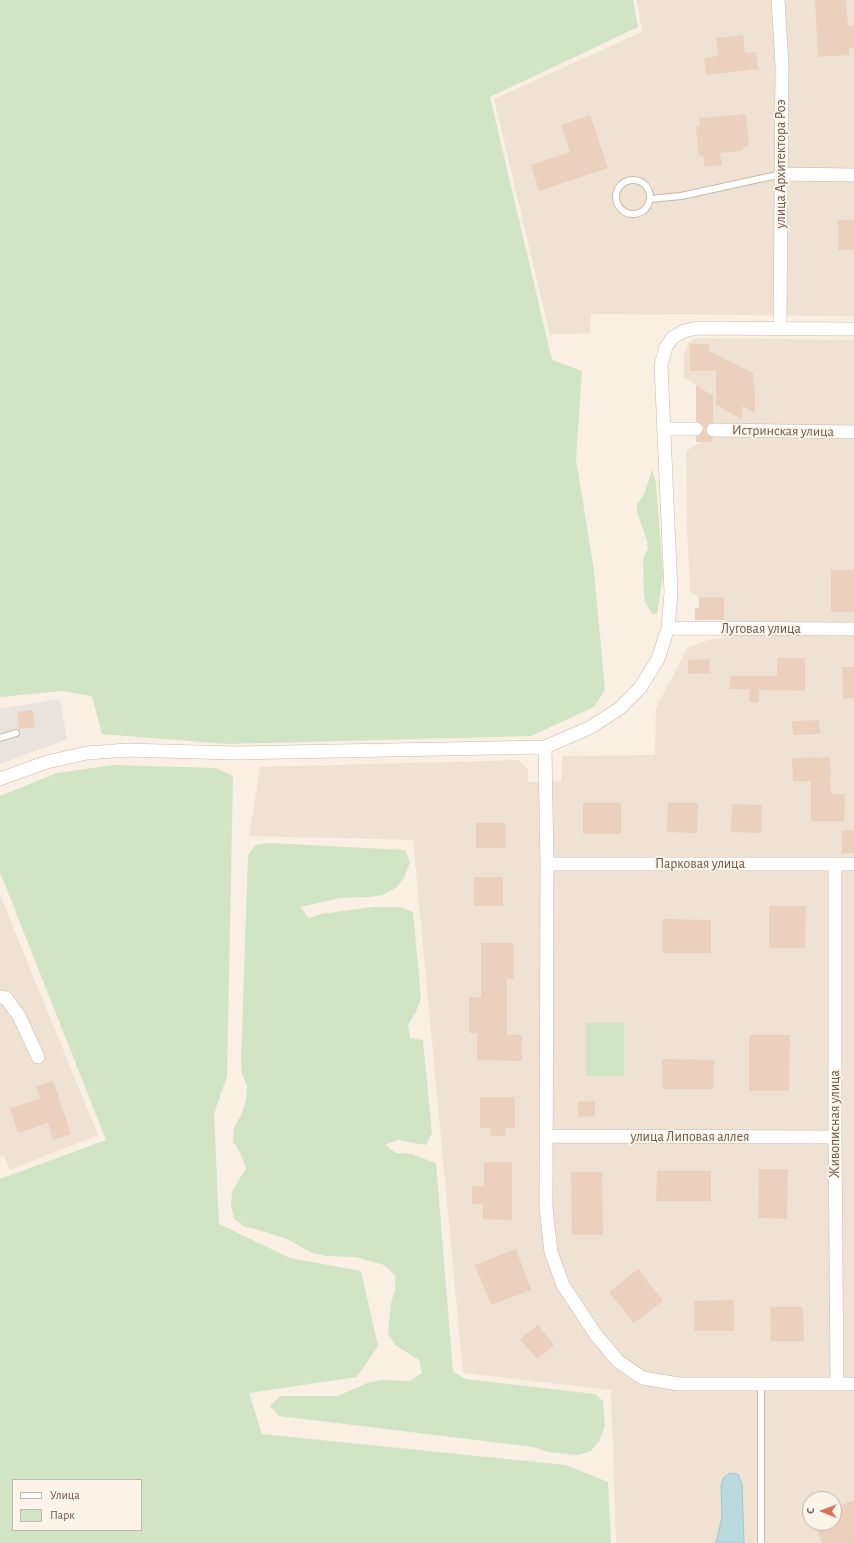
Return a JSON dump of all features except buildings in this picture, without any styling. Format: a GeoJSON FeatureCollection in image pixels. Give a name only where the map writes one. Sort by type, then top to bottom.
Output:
{"type":"FeatureCollection","features":[{"type":"Feature","properties":{"kind":"street","name":"улица Архитектора Роэ"},"geometry":{"type":"LineString","coordinates":[[778,0],[782,65],[780,328]]}},
{"type":"Feature","properties":{"kind":"street"},"geometry":{"type":"LineString","coordinates":[[782,174],[854,175]]}},
{"type":"Feature","properties":{"kind":"street"},"geometry":{"type":"LineString","coordinates":[[0,779],[47,762],[87,753],[127,750],[234,753],[545,747],[589,728],[619,709],[640,688],[658,658],[668,628],[671,592],[661,366],[666,347],[672,338],[684,331],[697,328],[854,329]]}},
{"type":"Feature","properties":{"kind":"street"},"geometry":{"type":"LineString","coordinates":[[663,429],[696,429]]}},
{"type":"Feature","properties":{"kind":"street","name":"Истринская улица"},"geometry":{"type":"LineString","coordinates":[[713,430],[854,432]]}},
{"type":"Feature","properties":{"kind":"street","name":"Луговая улица"},"geometry":{"type":"LineString","coordinates":[[668,628],[854,629]]}},
{"type":"Feature","properties":{"kind":"street"},"geometry":{"type":"LineString","coordinates":[[545,747],[547,864],[546,1208],[551,1252],[563,1285],[605,1346],[618,1361],[643,1378],[678,1384],[854,1384]]}},
{"type":"Feature","properties":{"kind":"street","name":"Парковая улица"},"geometry":{"type":"LineString","coordinates":[[547,864],[854,864]]}},
{"type":"Feature","properties":{"kind":"street","name":"Живописная улица"},"geometry":{"type":"LineString","coordinates":[[835,864],[837,1384]]}},
{"type":"Feature","properties":{"kind":"street"},"geometry":{"type":"LineString","coordinates":[[0,997],[6,998],[19,1016],[38,1057]]}},
{"type":"Feature","properties":{"kind":"street","name":"улица Липовая аллея"},"geometry":{"type":"LineString","coordinates":[[546,1136],[835,1137]]}},
{"type":"Feature","properties":{"kind":"lane"},"geometry":{"type":"LineString","coordinates":[[650,199],[681,196],[782,174]]}},
{"type":"Feature","properties":{"kind":"lane"},"geometry":{"type":"LineString","coordinates":[[629,180],[640,181],[648,188],[650,199],[646,208],[636,214],[626,213],[618,206],[616,195],[620,186],[629,180]]}},
{"type":"Feature","properties":{"kind":"lane"},"geometry":{"type":"LineString","coordinates":[[0,738],[16,733]]}},
{"type":"Feature","properties":{"kind":"lane"},"geometry":{"type":"LineString","coordinates":[[760,1384],[761,1543]]}},
{"type":"Feature","properties":{"kind":"shaded area"},"geometry":{"type":"Polygon","coordinates":[[[637,0],[854,0],[854,316],[591,314],[590,333],[550,335],[494,99],[642,32],[637,0]]]}},
{"type":"Feature","properties":{"kind":"shaded area"},"geometry":{"type":"Polygon","coordinates":[[[696,338],[854,340],[854,1543],[616,1543],[611,1390],[463,1373],[413,840],[249,836],[260,767],[519,760],[528,770],[528,782],[561,781],[562,756],[655,755],[656,708],[687,648],[711,639],[724,638],[724,620],[695,620],[695,608],[699,608],[699,597],[690,592],[687,529],[686,451],[701,442],[696,442],[696,386],[684,377],[684,355],[688,343],[696,338]]]}},
{"type":"Feature","properties":{"kind":"shaded area"},"geometry":{"type":"Polygon","coordinates":[[[60,699],[67,739],[0,764],[0,709],[60,699]]]}},
{"type":"Feature","properties":{"kind":"shaded area"},"geometry":{"type":"Polygon","coordinates":[[[0,895],[98,1135],[10,1170],[4,1156],[0,1157],[0,895]]]}},
{"type":"Feature","properties":{"kind":"green space"},"geometry":{"type":"Polygon","coordinates":[[[0,0],[633,0],[638,27],[490,97],[552,360],[582,371],[576,459],[594,571],[605,690],[594,707],[531,736],[227,744],[102,734],[92,696],[62,691],[0,697],[0,0]]]}},
{"type":"Feature","properties":{"kind":"green space"},"geometry":{"type":"Polygon","coordinates":[[[652,469],[656,483],[663,575],[657,614],[652,614],[645,602],[643,563],[644,556],[648,549],[647,541],[637,512],[637,505],[645,492],[652,469]]]}},
{"type":"Feature","properties":{"kind":"green space"},"geometry":{"type":"Polygon","coordinates":[[[114,765],[216,768],[233,776],[227,1076],[214,1114],[219,1224],[290,1258],[361,1271],[378,1346],[357,1377],[249,1393],[262,1434],[566,1465],[608,1482],[611,1543],[0,1543],[0,1179],[106,1140],[0,872],[0,796],[57,773],[114,765]]]}},
{"type":"Feature","properties":{"kind":"green space"},"geometry":{"type":"Polygon","coordinates":[[[269,843],[405,850],[410,862],[405,876],[397,887],[383,895],[340,898],[300,907],[309,918],[321,914],[372,907],[400,907],[413,912],[421,998],[416,1012],[408,1025],[410,1038],[423,1040],[432,1133],[426,1145],[398,1140],[385,1145],[396,1153],[411,1154],[436,1163],[453,1372],[466,1379],[595,1394],[603,1401],[605,1426],[600,1440],[591,1451],[578,1455],[549,1452],[533,1447],[279,1416],[270,1406],[280,1396],[338,1396],[367,1383],[382,1380],[410,1381],[422,1373],[419,1360],[395,1345],[388,1333],[391,1303],[395,1290],[395,1275],[384,1265],[356,1257],[326,1256],[312,1253],[287,1239],[245,1227],[234,1219],[231,1205],[232,1192],[246,1168],[241,1154],[233,1141],[234,1128],[242,1113],[246,1100],[247,1086],[242,1074],[241,1061],[248,855],[256,845],[269,843]]]}},
{"type":"Feature","properties":{"kind":"green space"},"geometry":{"type":"Polygon","coordinates":[[[586,1023],[624,1023],[624,1076],[586,1076],[586,1023]]]}},
{"type":"Feature","properties":{"kind":"water"},"geometry":{"type":"Polygon","coordinates":[[[730,1473],[738,1474],[742,1484],[744,1543],[715,1543],[722,1517],[721,1486],[723,1478],[730,1473]]]}}]}
